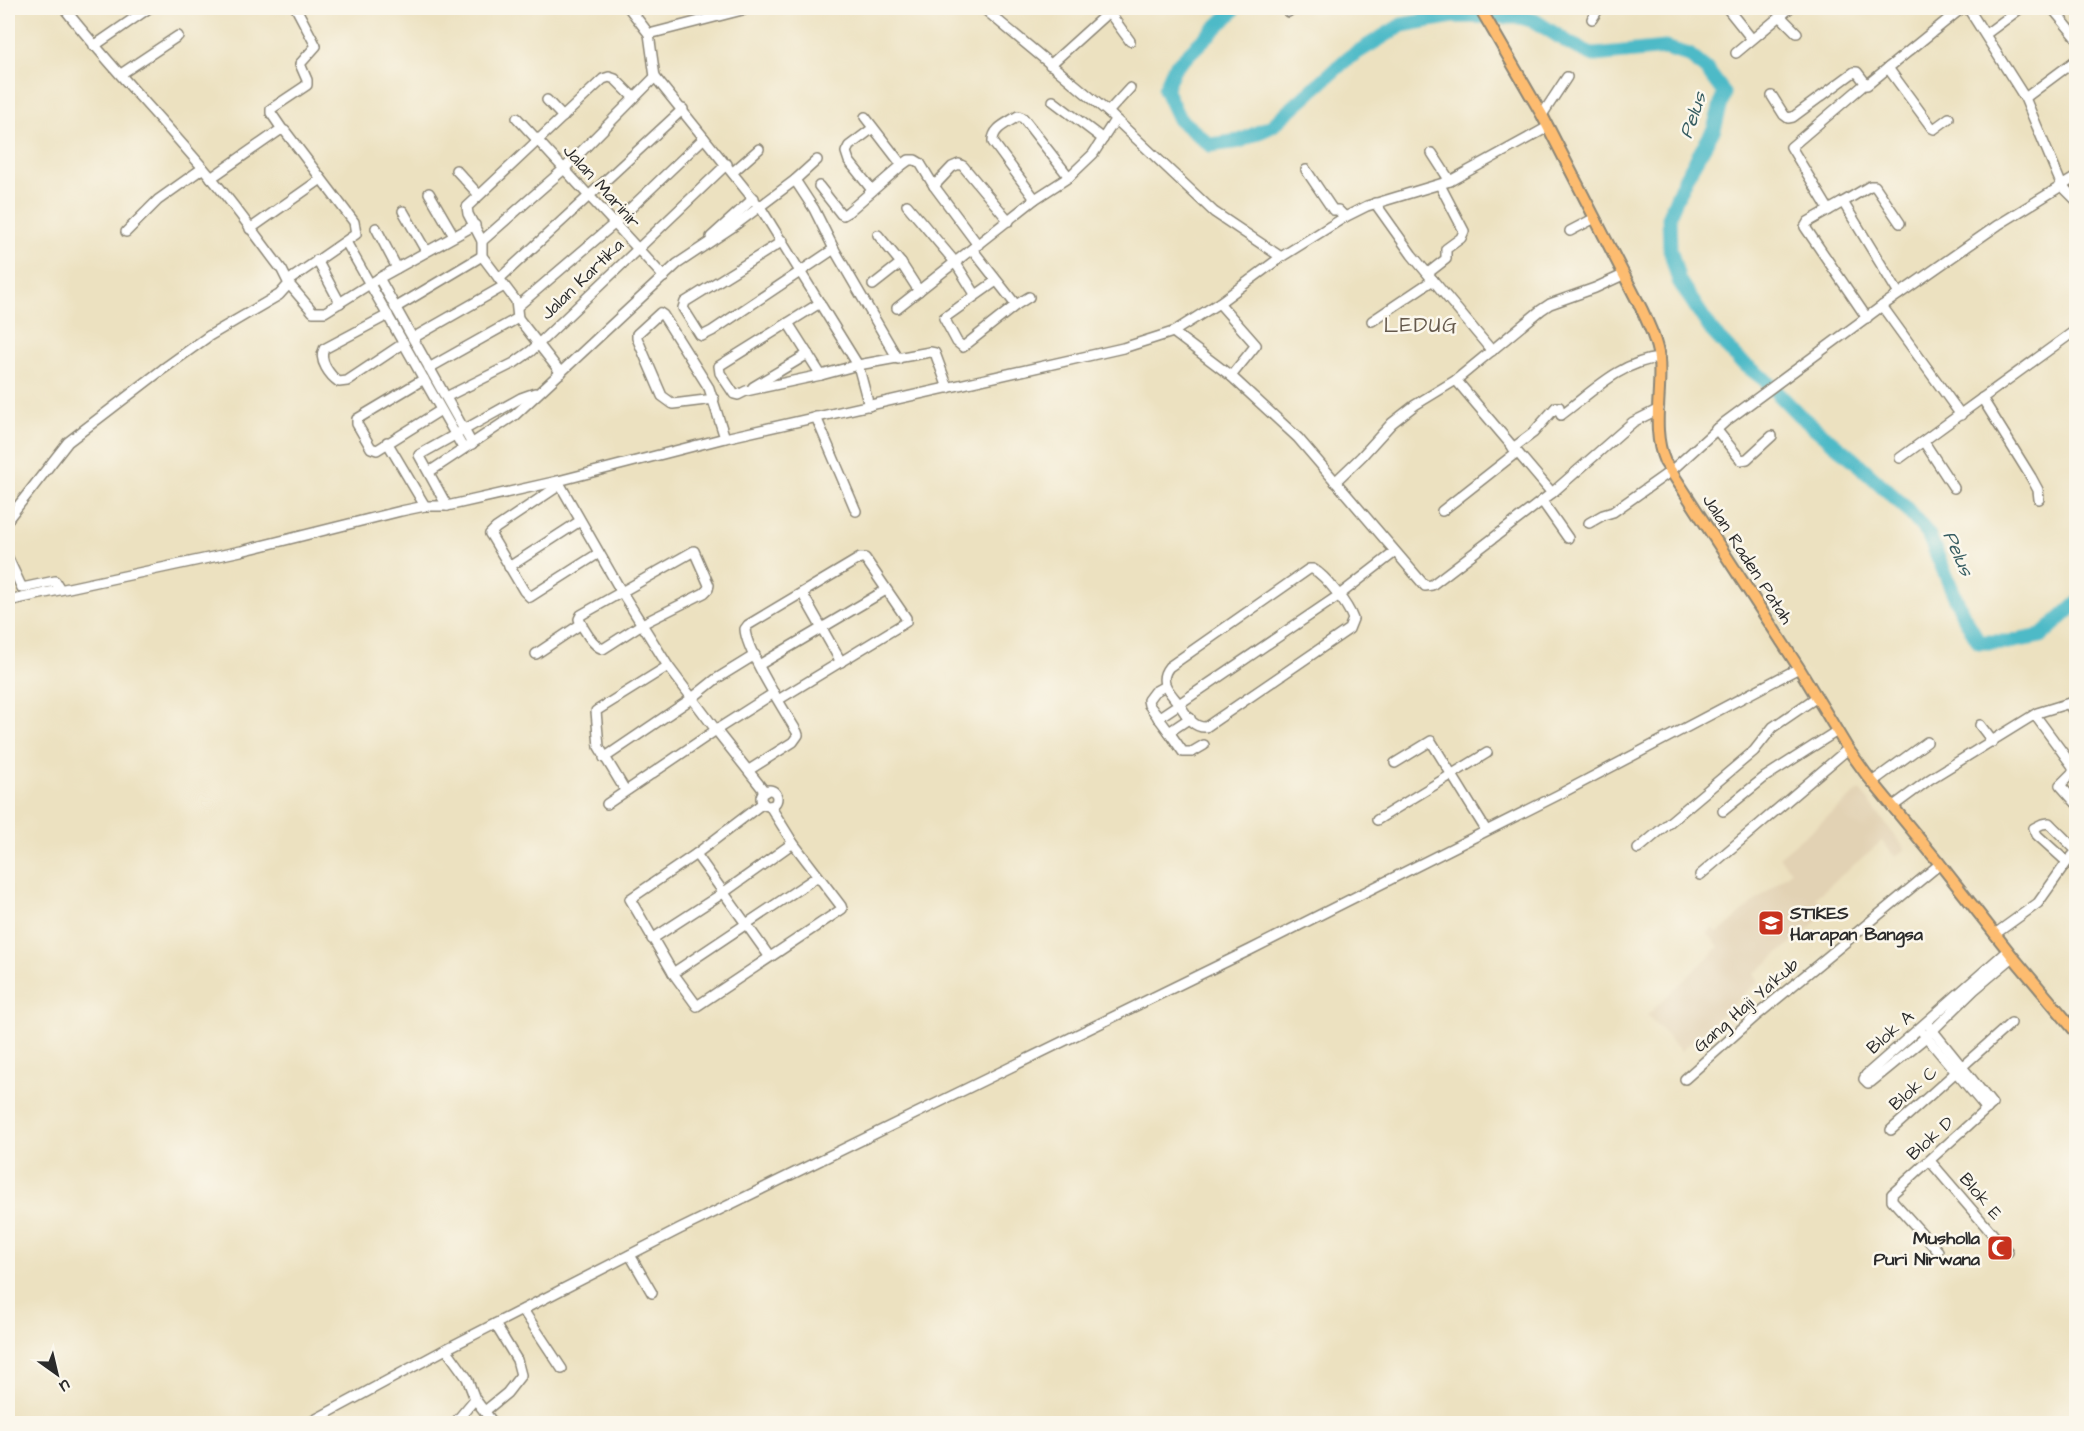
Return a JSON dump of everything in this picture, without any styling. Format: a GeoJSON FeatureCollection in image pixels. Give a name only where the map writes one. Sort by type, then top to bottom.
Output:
{"type":"FeatureCollection","features":[{"type":"Feature","properties":{"kind":"main road","name":"Jalan Raden Patah"},"geometry":{"type":"LineString","coordinates":[[1480,8],[1542,115],[1642,310],[1653,336],[1659,358],[1660,446],[1671,471],[1799,668],[1848,749],[2010,954],[2076,1032]]}},
{"type":"Feature","properties":{"kind":"street"},"geometry":{"type":"LineString","coordinates":[[64,8],[94,46],[203,168],[313,312],[325,312],[379,278],[475,225]]}},
{"type":"Feature","properties":{"kind":"street"},"geometry":{"type":"LineString","coordinates":[[94,46],[149,8]]}},
{"type":"Feature","properties":{"kind":"street"},"geometry":{"type":"LineString","coordinates":[[8,519],[68,442],[209,336],[279,296],[289,282],[356,234],[354,222],[299,148],[282,129],[271,111],[306,85],[307,80],[300,64],[316,46],[296,8]]}},
{"type":"Feature","properties":{"kind":"street"},"geometry":{"type":"LineString","coordinates":[[629,8],[649,34],[655,77],[754,198],[783,242],[858,365],[869,406]]}},
{"type":"Feature","properties":{"kind":"street"},"geometry":{"type":"LineString","coordinates":[[649,34],[750,8]]}},
{"type":"Feature","properties":{"kind":"street"},"geometry":{"type":"LineString","coordinates":[[983,8],[1112,116],[1214,212],[1281,256]]}},
{"type":"Feature","properties":{"kind":"street"},"geometry":{"type":"LineString","coordinates":[[1592,19],[1599,8]]}},
{"type":"Feature","properties":{"kind":"street"},"geometry":{"type":"LineString","coordinates":[[1727,8],[1751,39]]}},
{"type":"Feature","properties":{"kind":"street"},"geometry":{"type":"LineString","coordinates":[[1736,53],[1790,8]]}},
{"type":"Feature","properties":{"kind":"street"},"geometry":{"type":"LineString","coordinates":[[1829,210],[1791,147],[1865,84],[1868,84],[1962,8]]}},
{"type":"Feature","properties":{"kind":"street"},"geometry":{"type":"LineString","coordinates":[[1968,8],[1990,31],[2027,97],[2069,181],[2076,200]]}},
{"type":"Feature","properties":{"kind":"street"},"geometry":{"type":"LineString","coordinates":[[1990,31],[2021,8]]}},
{"type":"Feature","properties":{"kind":"street"},"geometry":{"type":"LineString","coordinates":[[2052,8],[2076,37]]}},
{"type":"Feature","properties":{"kind":"street"},"geometry":{"type":"LineString","coordinates":[[1050,65],[1110,9],[1130,42]]}},
{"type":"Feature","properties":{"kind":"street"},"geometry":{"type":"LineString","coordinates":[[1780,16],[1797,33]]}},
{"type":"Feature","properties":{"kind":"street"},"geometry":{"type":"LineString","coordinates":[[121,74],[178,36]]}},
{"type":"Feature","properties":{"kind":"street"},"geometry":{"type":"LineString","coordinates":[[2027,97],[2076,60]]}},
{"type":"Feature","properties":{"kind":"street"},"geometry":{"type":"LineString","coordinates":[[1888,68],[1932,128],[1934,129],[1949,118]]}},
{"type":"Feature","properties":{"kind":"street"},"geometry":{"type":"LineString","coordinates":[[1772,96],[1788,118],[1793,117],[1854,72],[1857,72],[1865,84]]}},
{"type":"Feature","properties":{"kind":"street"},"geometry":{"type":"LineString","coordinates":[[561,373],[518,318],[518,306],[482,256],[482,241],[468,214],[467,207],[603,79],[609,77],[615,80],[634,98]]}},
{"type":"Feature","properties":{"kind":"street"},"geometry":{"type":"LineString","coordinates":[[482,241],[564,169],[655,77]]}},
{"type":"Feature","properties":{"kind":"street"},"geometry":{"type":"LineString","coordinates":[[1542,115],[1567,77]]}},
{"type":"Feature","properties":{"kind":"street"},"geometry":{"type":"LineString","coordinates":[[897,308],[1035,199],[1069,177],[1093,154],[1103,139],[1112,116],[1130,88]]}},
{"type":"Feature","properties":{"kind":"street"},"geometry":{"type":"LineString","coordinates":[[547,100],[563,117]]}},
{"type":"Feature","properties":{"kind":"street"},"geometry":{"type":"LineString","coordinates":[[1053,101],[1103,139]]}},
{"type":"Feature","properties":{"kind":"street"},"geometry":{"type":"LineString","coordinates":[[413,339],[501,283],[683,109]]}},
{"type":"Feature","properties":{"kind":"street"},"geometry":{"type":"LineString","coordinates":[[1035,199],[993,142],[993,134],[996,130],[1018,116],[1023,118],[1069,177]]}},
{"type":"Feature","properties":{"kind":"street"},"geometry":{"type":"LineString","coordinates":[[865,117],[902,165]]}},
{"type":"Feature","properties":{"kind":"street","name":"Jalan Marinir"},"geometry":{"type":"LineString","coordinates":[[517,118],[664,277]]}},
{"type":"Feature","properties":{"kind":"street"},"geometry":{"type":"LineString","coordinates":[[8,601],[241,550],[425,506],[447,506],[559,483],[725,438],[1079,360],[1123,348],[1173,332],[1219,303],[1281,256],[1345,217],[1375,203],[1450,181],[1548,127]]}},
{"type":"Feature","properties":{"kind":"street"},"geometry":{"type":"LineString","coordinates":[[872,190],[849,160],[846,152],[849,146],[873,128]]}},
{"type":"Feature","properties":{"kind":"street"},"geometry":{"type":"LineString","coordinates":[[211,178],[282,129]]}},
{"type":"Feature","properties":{"kind":"street"},"geometry":{"type":"LineString","coordinates":[[518,306],[614,224],[705,138]]}},
{"type":"Feature","properties":{"kind":"street","name":"Jalan Kartika"},"geometry":{"type":"LineString","coordinates":[[446,397],[514,363],[539,344],[638,249],[730,168],[759,149]]}},
{"type":"Feature","properties":{"kind":"street"},"geometry":{"type":"LineString","coordinates":[[1432,153],[1450,181]]}},
{"type":"Feature","properties":{"kind":"street"},"geometry":{"type":"LineString","coordinates":[[429,472],[515,415],[677,264],[760,207],[817,160]]}},
{"type":"Feature","properties":{"kind":"street"},"geometry":{"type":"LineString","coordinates":[[819,186],[843,214],[909,160],[920,163],[996,281],[1016,305]]}},
{"type":"Feature","properties":{"kind":"street"},"geometry":{"type":"LineString","coordinates":[[934,186],[952,167],[959,164],[1009,221]]}},
{"type":"Feature","properties":{"kind":"street"},"geometry":{"type":"LineString","coordinates":[[126,232],[159,200],[203,168]]}},
{"type":"Feature","properties":{"kind":"street"},"geometry":{"type":"LineString","coordinates":[[456,170],[479,195]]}},
{"type":"Feature","properties":{"kind":"street"},"geometry":{"type":"LineString","coordinates":[[1306,171],[1333,210],[1338,210],[1345,217]]}},
{"type":"Feature","properties":{"kind":"street"},"geometry":{"type":"LineString","coordinates":[[250,230],[321,179]]}},
{"type":"Feature","properties":{"kind":"street"},"geometry":{"type":"LineString","coordinates":[[795,180],[814,209],[834,249],[898,359]]}},
{"type":"Feature","properties":{"kind":"street"},"geometry":{"type":"LineString","coordinates":[[1589,523],[1613,512],[1671,471],[1716,429],[1882,306],[1998,225],[2069,181]]}},
{"type":"Feature","properties":{"kind":"street"},"geometry":{"type":"LineString","coordinates":[[1372,321],[1430,277],[1446,259],[1446,249],[1460,240],[1464,231],[1440,185]]}},
{"type":"Feature","properties":{"kind":"street"},"geometry":{"type":"LineString","coordinates":[[1867,318],[1805,227],[1808,222],[1870,186],[1875,186],[1900,223]]}},
{"type":"Feature","properties":{"kind":"street"},"geometry":{"type":"LineString","coordinates":[[429,193],[454,236]]}},
{"type":"Feature","properties":{"kind":"street"},"geometry":{"type":"LineString","coordinates":[[704,245],[720,227],[754,198]]}},
{"type":"Feature","properties":{"kind":"street"},"geometry":{"type":"LineString","coordinates":[[1843,202],[1899,294]]}},
{"type":"Feature","properties":{"kind":"street"},"geometry":{"type":"LineString","coordinates":[[1375,203],[1430,277],[1492,351]]}},
{"type":"Feature","properties":{"kind":"street"},"geometry":{"type":"LineString","coordinates":[[907,205],[955,262],[975,294]]}},
{"type":"Feature","properties":{"kind":"street"},"geometry":{"type":"LineString","coordinates":[[403,211],[426,251]]}},
{"type":"Feature","properties":{"kind":"street"},"geometry":{"type":"LineString","coordinates":[[1570,231],[1595,218]]}},
{"type":"Feature","properties":{"kind":"street"},"geometry":{"type":"LineString","coordinates":[[376,228],[397,268]]}},
{"type":"Feature","properties":{"kind":"street"},"geometry":{"type":"LineString","coordinates":[[878,235],[901,263],[919,291]]}},
{"type":"Feature","properties":{"kind":"street"},"geometry":{"type":"LineString","coordinates":[[346,242],[441,410],[460,432]]}},
{"type":"Feature","properties":{"kind":"street"},"geometry":{"type":"LineString","coordinates":[[783,242],[687,301],[683,308],[702,336],[834,249]]}},
{"type":"Feature","properties":{"kind":"street"},"geometry":{"type":"LineString","coordinates":[[395,308],[482,256]]}},
{"type":"Feature","properties":{"kind":"street"},"geometry":{"type":"LineString","coordinates":[[317,260],[340,303]]}},
{"type":"Feature","properties":{"kind":"street"},"geometry":{"type":"LineString","coordinates":[[873,285],[901,263]]}},
{"type":"Feature","properties":{"kind":"street"},"geometry":{"type":"LineString","coordinates":[[1335,482],[1392,423],[1415,405],[1456,380],[1550,304],[1623,275]]}},
{"type":"Feature","properties":{"kind":"street"},"geometry":{"type":"LineString","coordinates":[[379,278],[446,397],[468,446]]}},
{"type":"Feature","properties":{"kind":"street"},"geometry":{"type":"LineString","coordinates":[[996,281],[944,318],[957,342],[963,347],[1029,297]]}},
{"type":"Feature","properties":{"kind":"street"},"geometry":{"type":"LineString","coordinates":[[808,354],[738,395],[734,394],[718,369],[719,366],[820,303]]}},
{"type":"Feature","properties":{"kind":"street"},"geometry":{"type":"LineString","coordinates":[[1219,303],[1256,345],[1231,376]]}},
{"type":"Feature","properties":{"kind":"street"},"geometry":{"type":"LineString","coordinates":[[1882,306],[1961,415]]}},
{"type":"Feature","properties":{"kind":"street"},"geometry":{"type":"LineString","coordinates":[[714,399],[673,404],[662,396],[637,339],[637,334],[654,317],[660,313],[663,315],[710,388],[714,399],[725,438]]}},
{"type":"Feature","properties":{"kind":"street"},"geometry":{"type":"LineString","coordinates":[[387,315],[324,350],[321,355],[322,359],[335,380],[347,381],[404,343]]}},
{"type":"Feature","properties":{"kind":"street"},"geometry":{"type":"LineString","coordinates":[[429,368],[518,318]]}},
{"type":"Feature","properties":{"kind":"street"},"geometry":{"type":"LineString","coordinates":[[788,323],[821,375]]}},
{"type":"Feature","properties":{"kind":"street"},"geometry":{"type":"LineString","coordinates":[[1900,458],[2076,330]]}},
{"type":"Feature","properties":{"kind":"street"},"geometry":{"type":"LineString","coordinates":[[1173,332],[1231,376],[1298,438],[1422,584],[1429,587],[1552,493],[1633,422],[1659,409]]}},
{"type":"Feature","properties":{"kind":"street"},"geometry":{"type":"LineString","coordinates":[[746,391],[858,365],[930,352],[934,354],[948,388]]}},
{"type":"Feature","properties":{"kind":"street"},"geometry":{"type":"LineString","coordinates":[[1442,511],[1515,450],[1556,407],[1559,407],[1562,415],[1614,375],[1638,363],[1659,358]]}},
{"type":"Feature","properties":{"kind":"street"},"geometry":{"type":"LineString","coordinates":[[424,379],[357,419],[357,424],[371,448],[377,450],[441,410]]}},
{"type":"Feature","properties":{"kind":"street"},"geometry":{"type":"LineString","coordinates":[[1456,380],[1552,493]]}},
{"type":"Feature","properties":{"kind":"street"},"geometry":{"type":"LineString","coordinates":[[447,506],[419,455],[525,396],[537,393]]}},
{"type":"Feature","properties":{"kind":"street"},"geometry":{"type":"LineString","coordinates":[[1982,398],[2031,477],[2038,490],[2039,499]]}},
{"type":"Feature","properties":{"kind":"street"},"geometry":{"type":"LineString","coordinates":[[816,417],[856,511]]}},
{"type":"Feature","properties":{"kind":"street"},"geometry":{"type":"LineString","coordinates":[[1716,429],[1741,460],[1747,459],[1772,436]]}},
{"type":"Feature","properties":{"kind":"street"},"geometry":{"type":"LineString","coordinates":[[387,442],[425,506]]}},
{"type":"Feature","properties":{"kind":"street"},"geometry":{"type":"LineString","coordinates":[[1924,442],[1954,488]]}},
{"type":"Feature","properties":{"kind":"street"},"geometry":{"type":"LineString","coordinates":[[559,483],[621,591],[668,666],[691,699],[765,792],[762,796],[767,804],[793,843],[841,906],[841,911],[697,1005],[673,973],[652,939],[630,900],[631,897],[767,804]]}},
{"type":"Feature","properties":{"kind":"street"},"geometry":{"type":"LineString","coordinates":[[559,483],[490,534],[524,591],[530,597],[599,553]]}},
{"type":"Feature","properties":{"kind":"street"},"geometry":{"type":"LineString","coordinates":[[1542,501],[1568,538]]}},
{"type":"Feature","properties":{"kind":"street"},"geometry":{"type":"LineString","coordinates":[[509,567],[580,521]]}},
{"type":"Feature","properties":{"kind":"street"},"geometry":{"type":"LineString","coordinates":[[694,551],[696,553],[709,585],[704,593],[642,624],[603,649],[600,649],[581,624],[579,619],[581,615],[687,554],[694,551]]}},
{"type":"Feature","properties":{"kind":"street"},"geometry":{"type":"LineString","coordinates":[[1158,718],[1338,596],[1395,552]]}},
{"type":"Feature","properties":{"kind":"street"},"geometry":{"type":"LineString","coordinates":[[607,804],[716,730],[776,696],[841,662],[906,622],[906,618],[862,557],[745,629],[759,665],[776,696],[797,732],[796,739],[749,770]]}},
{"type":"Feature","properties":{"kind":"street"},"geometry":{"type":"LineString","coordinates":[[8,558],[22,588],[56,581],[60,590]]}},
{"type":"Feature","properties":{"kind":"street"},"geometry":{"type":"LineString","coordinates":[[1309,569],[1321,574],[1353,619],[1349,629],[1206,727],[1198,726],[1165,686],[1163,677],[1169,667],[1309,569]]}},
{"type":"Feature","properties":{"kind":"street"},"geometry":{"type":"LineString","coordinates":[[759,665],[886,590]]}},
{"type":"Feature","properties":{"kind":"street"},"geometry":{"type":"LineString","coordinates":[[802,593],[841,662]]}},
{"type":"Feature","properties":{"kind":"street"},"geometry":{"type":"LineString","coordinates":[[536,654],[581,624]]}},
{"type":"Feature","properties":{"kind":"street"},"geometry":{"type":"LineString","coordinates":[[604,758],[691,699],[716,679],[755,655]]}},
{"type":"Feature","properties":{"kind":"street"},"geometry":{"type":"LineString","coordinates":[[625,790],[604,758],[598,744],[597,710],[668,666]]}},
{"type":"Feature","properties":{"kind":"street"},"geometry":{"type":"LineString","coordinates":[[307,1424],[446,1349],[630,1255],[1172,988],[1486,830],[1799,668]]}},
{"type":"Feature","properties":{"kind":"street"},"geometry":{"type":"LineString","coordinates":[[1165,686],[1154,692],[1148,700],[1149,705],[1183,752],[1192,752],[1204,745]]}},
{"type":"Feature","properties":{"kind":"street"},"geometry":{"type":"LineString","coordinates":[[1638,849],[1754,751],[1773,727],[1817,697]]}},
{"type":"Feature","properties":{"kind":"street"},"geometry":{"type":"LineString","coordinates":[[1892,807],[1930,779],[2035,715],[2073,703],[2076,716]]}},
{"type":"Feature","properties":{"kind":"street"},"geometry":{"type":"LineString","coordinates":[[2035,715],[2074,768],[2060,784],[2076,804]]}},
{"type":"Feature","properties":{"kind":"street"},"geometry":{"type":"LineString","coordinates":[[1168,732],[1190,718]]}},
{"type":"Feature","properties":{"kind":"street"},"geometry":{"type":"LineString","coordinates":[[1980,725],[1993,742]]}},
{"type":"Feature","properties":{"kind":"street"},"geometry":{"type":"LineString","coordinates":[[1724,810],[1765,777],[1837,731]]}},
{"type":"Feature","properties":{"kind":"street"},"geometry":{"type":"LineString","coordinates":[[1395,763],[1431,741],[1486,830]]}},
{"type":"Feature","properties":{"kind":"street"},"geometry":{"type":"LineString","coordinates":[[1872,782],[1927,742]]}},
{"type":"Feature","properties":{"kind":"street"},"geometry":{"type":"LineString","coordinates":[[1700,875],[1848,749]]}},
{"type":"Feature","properties":{"kind":"street"},"geometry":{"type":"LineString","coordinates":[[1377,820],[1488,753]]}},
{"type":"Feature","properties":{"kind":"street"},"geometry":{"type":"LineString","coordinates":[[1995,934],[2038,903],[2076,851],[2049,823],[2034,828],[2037,835],[2067,862]]}},
{"type":"Feature","properties":{"kind":"street"},"geometry":{"type":"LineString","coordinates":[[652,939],[723,893],[793,843]]}},
{"type":"Feature","properties":{"kind":"street"},"geometry":{"type":"LineString","coordinates":[[696,854],[769,956]]}},
{"type":"Feature","properties":{"kind":"street","name":"Gang Haji Ya'kub"},"geometry":{"type":"LineString","coordinates":[[1685,1079],[1756,1016],[1940,864]]}},
{"type":"Feature","properties":{"kind":"street"},"geometry":{"type":"LineString","coordinates":[[673,973],[818,876]]}},
{"type":"Feature","properties":{"kind":"street","name":"Blok A"},"geometry":{"type":"LineString","coordinates":[[1926,1029],[1866,1075],[1865,1082],[1871,1082],[1971,987],[2010,954]]}},
{"type":"Feature","properties":{"kind":"street","name":"Blok C"},"geometry":{"type":"LineString","coordinates":[[1891,1130],[2011,1023]]}},
{"type":"Feature","properties":{"kind":"street"},"geometry":{"type":"LineString","coordinates":[[1926,1029],[1960,1069]]}},
{"type":"Feature","properties":{"kind":"street","name":"Blok D"},"geometry":{"type":"LineString","coordinates":[[1938,1251],[1892,1197],[1895,1191],[1987,1109],[1960,1069]]}},
{"type":"Feature","properties":{"kind":"street","name":"Blok E"},"geometry":{"type":"LineString","coordinates":[[1930,1161],[2008,1252]]}},
{"type":"Feature","properties":{"kind":"street"},"geometry":{"type":"LineString","coordinates":[[630,1255],[652,1293]]}},
{"type":"Feature","properties":{"kind":"street"},"geometry":{"type":"LineString","coordinates":[[524,1310],[562,1370]]}},
{"type":"Feature","properties":{"kind":"street"},"geometry":{"type":"LineString","coordinates":[[485,1411],[507,1393],[521,1375],[517,1360],[495,1324]]}},
{"type":"Feature","properties":{"kind":"street"},"geometry":{"type":"LineString","coordinates":[[446,1349],[467,1378],[475,1399],[494,1424]]}},
{"type":"Feature","properties":{"kind":"street"},"geometry":{"type":"LineString","coordinates":[[454,1424],[475,1399]]}},
{"type":"Feature","properties":{"kind":"shaded area","name":"STIKES Harapan Bangsa"},"geometry":{"type":"Polygon","coordinates":[[[1860,790],[1905,849],[1895,857],[1882,841],[1816,897],[1828,912],[1754,974],[1759,981],[1681,1051],[1647,1015],[1719,947],[1707,933],[1712,928],[1718,933],[1791,871],[1779,857],[1860,790]]]}},
{"type":"Feature","properties":{"kind":"waterway","name":"Pelus"},"geometry":{"type":"LineString","coordinates":[[1234,8],[1174,68],[1165,89],[1179,119],[1210,145],[1240,141],[1272,126],[1348,58],[1402,25],[1453,16],[1520,17],[1535,21],[1572,45],[1594,55],[1665,48],[1689,55],[1707,70],[1724,93],[1714,129],[1685,179],[1669,215],[1670,249],[1679,281],[1712,331],[1739,360],[1764,379],[1799,415],[1854,460],[1905,507],[1928,534],[1963,615],[1979,642],[2009,642],[2041,636],[2076,604]]}},
{"type":"Feature","properties":{"kind":"place","name":"STIKES Harapan Bangsa"},"geometry":{"type":"Point","coordinates":[1771,923]}},
{"type":"Feature","properties":{"kind":"place","name":"Musholla Puri Nirwana"},"geometry":{"type":"Point","coordinates":[2000,1248]}},
{"type":"Feature","properties":{"kind":"district","name":"LEDUG"},"geometry":{"type":"Point","coordinates":[1421,325]}}]}
